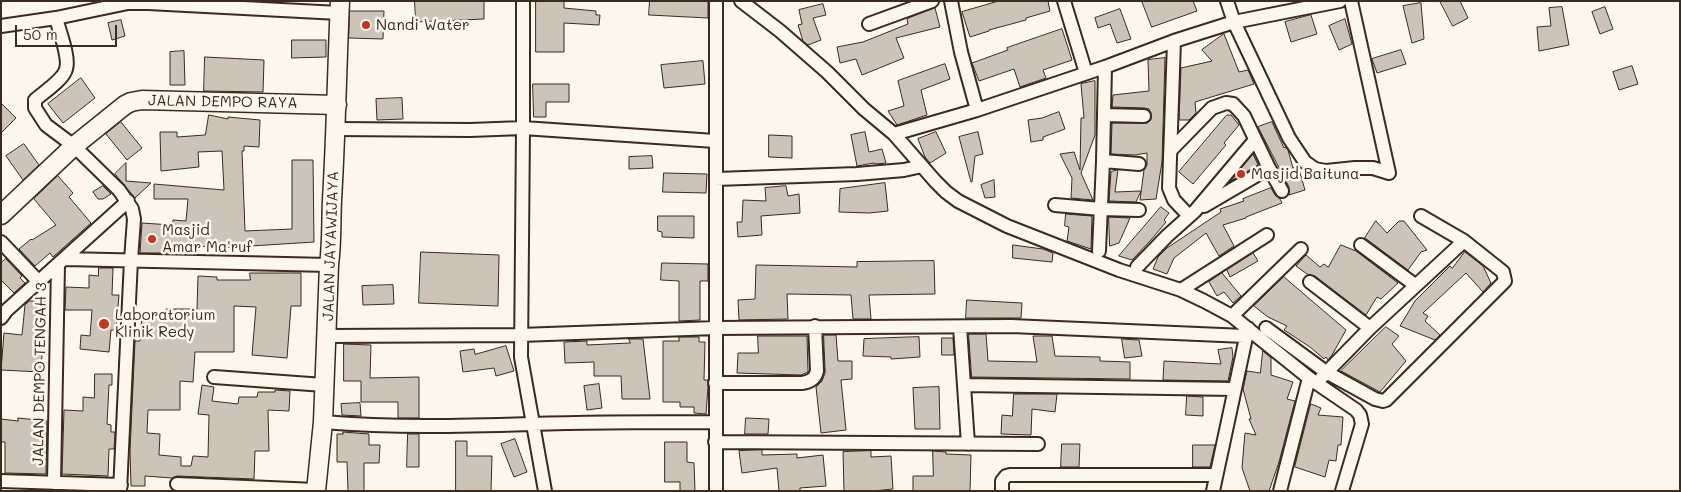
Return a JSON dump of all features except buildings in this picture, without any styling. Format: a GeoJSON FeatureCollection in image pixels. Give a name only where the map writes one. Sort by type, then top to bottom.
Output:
{"type":"FeatureCollection","features":[{"type":"Feature","properties":{"kind":"main road","name":"JALAN JAYAWIJAYA"},"geometry":{"type":"LineString","coordinates":[[316,490],[323,422],[340,7]]}},
{"type":"Feature","properties":{"kind":"main road","name":"JALAN DEMPO RAYA"},"geometry":{"type":"LineString","coordinates":[[1,215],[74,146],[131,102],[142,100],[337,105]]}},
{"type":"Feature","properties":{"kind":"street"},"geometry":{"type":"LineString","coordinates":[[523,1],[520,335],[521,357],[544,491]]}},
{"type":"Feature","properties":{"kind":"street"},"geometry":{"type":"LineString","coordinates":[[716,1],[716,491]]}},
{"type":"Feature","properties":{"kind":"street"},"geometry":{"type":"LineString","coordinates":[[741,1],[787,36],[864,109],[894,134],[946,192],[978,212],[1007,226],[1119,270],[1181,290],[1232,316],[1246,332],[1356,410],[1362,419],[1362,424],[1342,491]]}},
{"type":"Feature","properties":{"kind":"street"},"geometry":{"type":"LineString","coordinates":[[869,24],[932,1]]}},
{"type":"Feature","properties":{"kind":"street"},"geometry":{"type":"LineString","coordinates":[[951,1],[961,52],[977,110]]}},
{"type":"Feature","properties":{"kind":"street"},"geometry":{"type":"LineString","coordinates":[[1064,1],[1086,73]]}},
{"type":"Feature","properties":{"kind":"street"},"geometry":{"type":"LineString","coordinates":[[1228,1],[1234,22],[1289,138],[1305,162],[1315,169],[1326,171],[1373,168],[1389,173],[1351,1]]}},
{"type":"Feature","properties":{"kind":"street"},"geometry":{"type":"LineString","coordinates":[[894,134],[977,110],[1234,22],[1340,1]]}},
{"type":"Feature","properties":{"kind":"street"},"geometry":{"type":"LineString","coordinates":[[1,26],[56,18],[128,4],[340,7]]}},
{"type":"Feature","properties":{"kind":"street"},"geometry":{"type":"LineString","coordinates":[[1,481],[121,488],[130,260],[134,219],[128,201],[119,190],[74,146],[46,125],[35,108],[35,100],[62,76],[67,68],[66,56],[56,18]]}},
{"type":"Feature","properties":{"kind":"street"},"geometry":{"type":"LineString","coordinates":[[1174,41],[1169,188],[1174,200],[1192,213]]}},
{"type":"Feature","properties":{"kind":"street"},"geometry":{"type":"LineString","coordinates":[[1099,251],[1105,67]]}},
{"type":"Feature","properties":{"kind":"street"},"geometry":{"type":"LineString","coordinates":[[1171,150],[1212,108],[1226,103],[1233,104],[1244,116],[1282,191]]}},
{"type":"Feature","properties":{"kind":"street"},"geometry":{"type":"LineString","coordinates":[[1104,115],[1144,116]]}},
{"type":"Feature","properties":{"kind":"street"},"geometry":{"type":"LineString","coordinates":[[336,130],[523,128],[715,141]]}},
{"type":"Feature","properties":{"kind":"street"},"geometry":{"type":"LineString","coordinates":[[1137,267],[1192,213],[1255,140]]}},
{"type":"Feature","properties":{"kind":"street"},"geometry":{"type":"LineString","coordinates":[[1103,162],[1139,164]]}},
{"type":"Feature","properties":{"kind":"street"},"geometry":{"type":"LineString","coordinates":[[716,179],[857,174],[904,170],[922,166]]}},
{"type":"Feature","properties":{"kind":"street"},"geometry":{"type":"LineString","coordinates":[[1192,213],[1269,168]]}},
{"type":"Feature","properties":{"kind":"street"},"geometry":{"type":"LineString","coordinates":[[1,318],[7,310],[128,201]]}},
{"type":"Feature","properties":{"kind":"street"},"geometry":{"type":"LineString","coordinates":[[1054,204],[1100,209],[1139,210]]}},
{"type":"Feature","properties":{"kind":"street"},"geometry":{"type":"LineString","coordinates":[[1266,328],[1326,372],[1375,400],[1386,400],[1505,281],[1503,272],[1464,241],[1421,216]]}},
{"type":"Feature","properties":{"kind":"street"},"geometry":{"type":"LineString","coordinates":[[1181,290],[1267,235]]}},
{"type":"Feature","properties":{"kind":"street"},"geometry":{"type":"LineString","coordinates":[[1280,491],[1313,381],[1326,372],[1415,285],[1464,241]]}},
{"type":"Feature","properties":{"kind":"street"},"geometry":{"type":"LineString","coordinates":[[1,242],[39,282]]}},
{"type":"Feature","properties":{"kind":"street"},"geometry":{"type":"LineString","coordinates":[[1361,244],[1415,285]]}},
{"type":"Feature","properties":{"kind":"street"},"geometry":{"type":"LineString","coordinates":[[1232,316],[1301,249]]}},
{"type":"Feature","properties":{"kind":"street"},"geometry":{"type":"LineString","coordinates":[[62,262],[130,260],[329,264]]}},
{"type":"Feature","properties":{"kind":"street","name":"JALAN DEMPO TENGAH 3"},"geometry":{"type":"LineString","coordinates":[[54,483],[62,262]]}},
{"type":"Feature","properties":{"kind":"street"},"geometry":{"type":"LineString","coordinates":[[1310,282],[1370,328]]}},
{"type":"Feature","properties":{"kind":"street"},"geometry":{"type":"LineString","coordinates":[[327,336],[520,335],[815,326],[1011,326],[1246,332]]}},
{"type":"Feature","properties":{"kind":"street"},"geometry":{"type":"LineString","coordinates":[[715,383],[802,383],[812,380],[817,371],[815,326]]}},
{"type":"Feature","properties":{"kind":"street"},"geometry":{"type":"LineString","coordinates":[[960,327],[968,444]]}},
{"type":"Feature","properties":{"kind":"street"},"geometry":{"type":"LineString","coordinates":[[1213,491],[1246,332]]}},
{"type":"Feature","properties":{"kind":"street"},"geometry":{"type":"LineString","coordinates":[[214,377],[324,386]]}},
{"type":"Feature","properties":{"kind":"street"},"geometry":{"type":"LineString","coordinates":[[964,385],[1235,389]]}},
{"type":"Feature","properties":{"kind":"street"},"geometry":{"type":"LineString","coordinates":[[323,422],[358,425],[481,427],[532,424],[715,422]]}},
{"type":"Feature","properties":{"kind":"street"},"geometry":{"type":"LineString","coordinates":[[715,442],[1038,444]]}},
{"type":"Feature","properties":{"kind":"street"},"geometry":{"type":"LineString","coordinates":[[1002,491],[1002,481],[1006,476],[1010,475],[1216,475]]}},
{"type":"Feature","properties":{"kind":"street"},"geometry":{"type":"LineString","coordinates":[[177,484],[316,490]]}},
{"type":"Feature","properties":{"kind":"place","name":"Nandi Water"},"geometry":{"type":"Point","coordinates":[366,25]}},
{"type":"Feature","properties":{"kind":"place","name":"Masjid Baituna"},"geometry":{"type":"Point","coordinates":[1241,174]}},
{"type":"Feature","properties":{"kind":"place","name":"Masjid Amar Ma'ruf"},"geometry":{"type":"Point","coordinates":[152,239]}},
{"type":"Feature","properties":{"kind":"place","name":"Laboratorium Klinik Redy"},"geometry":{"type":"Point","coordinates":[104,324]}}]}
